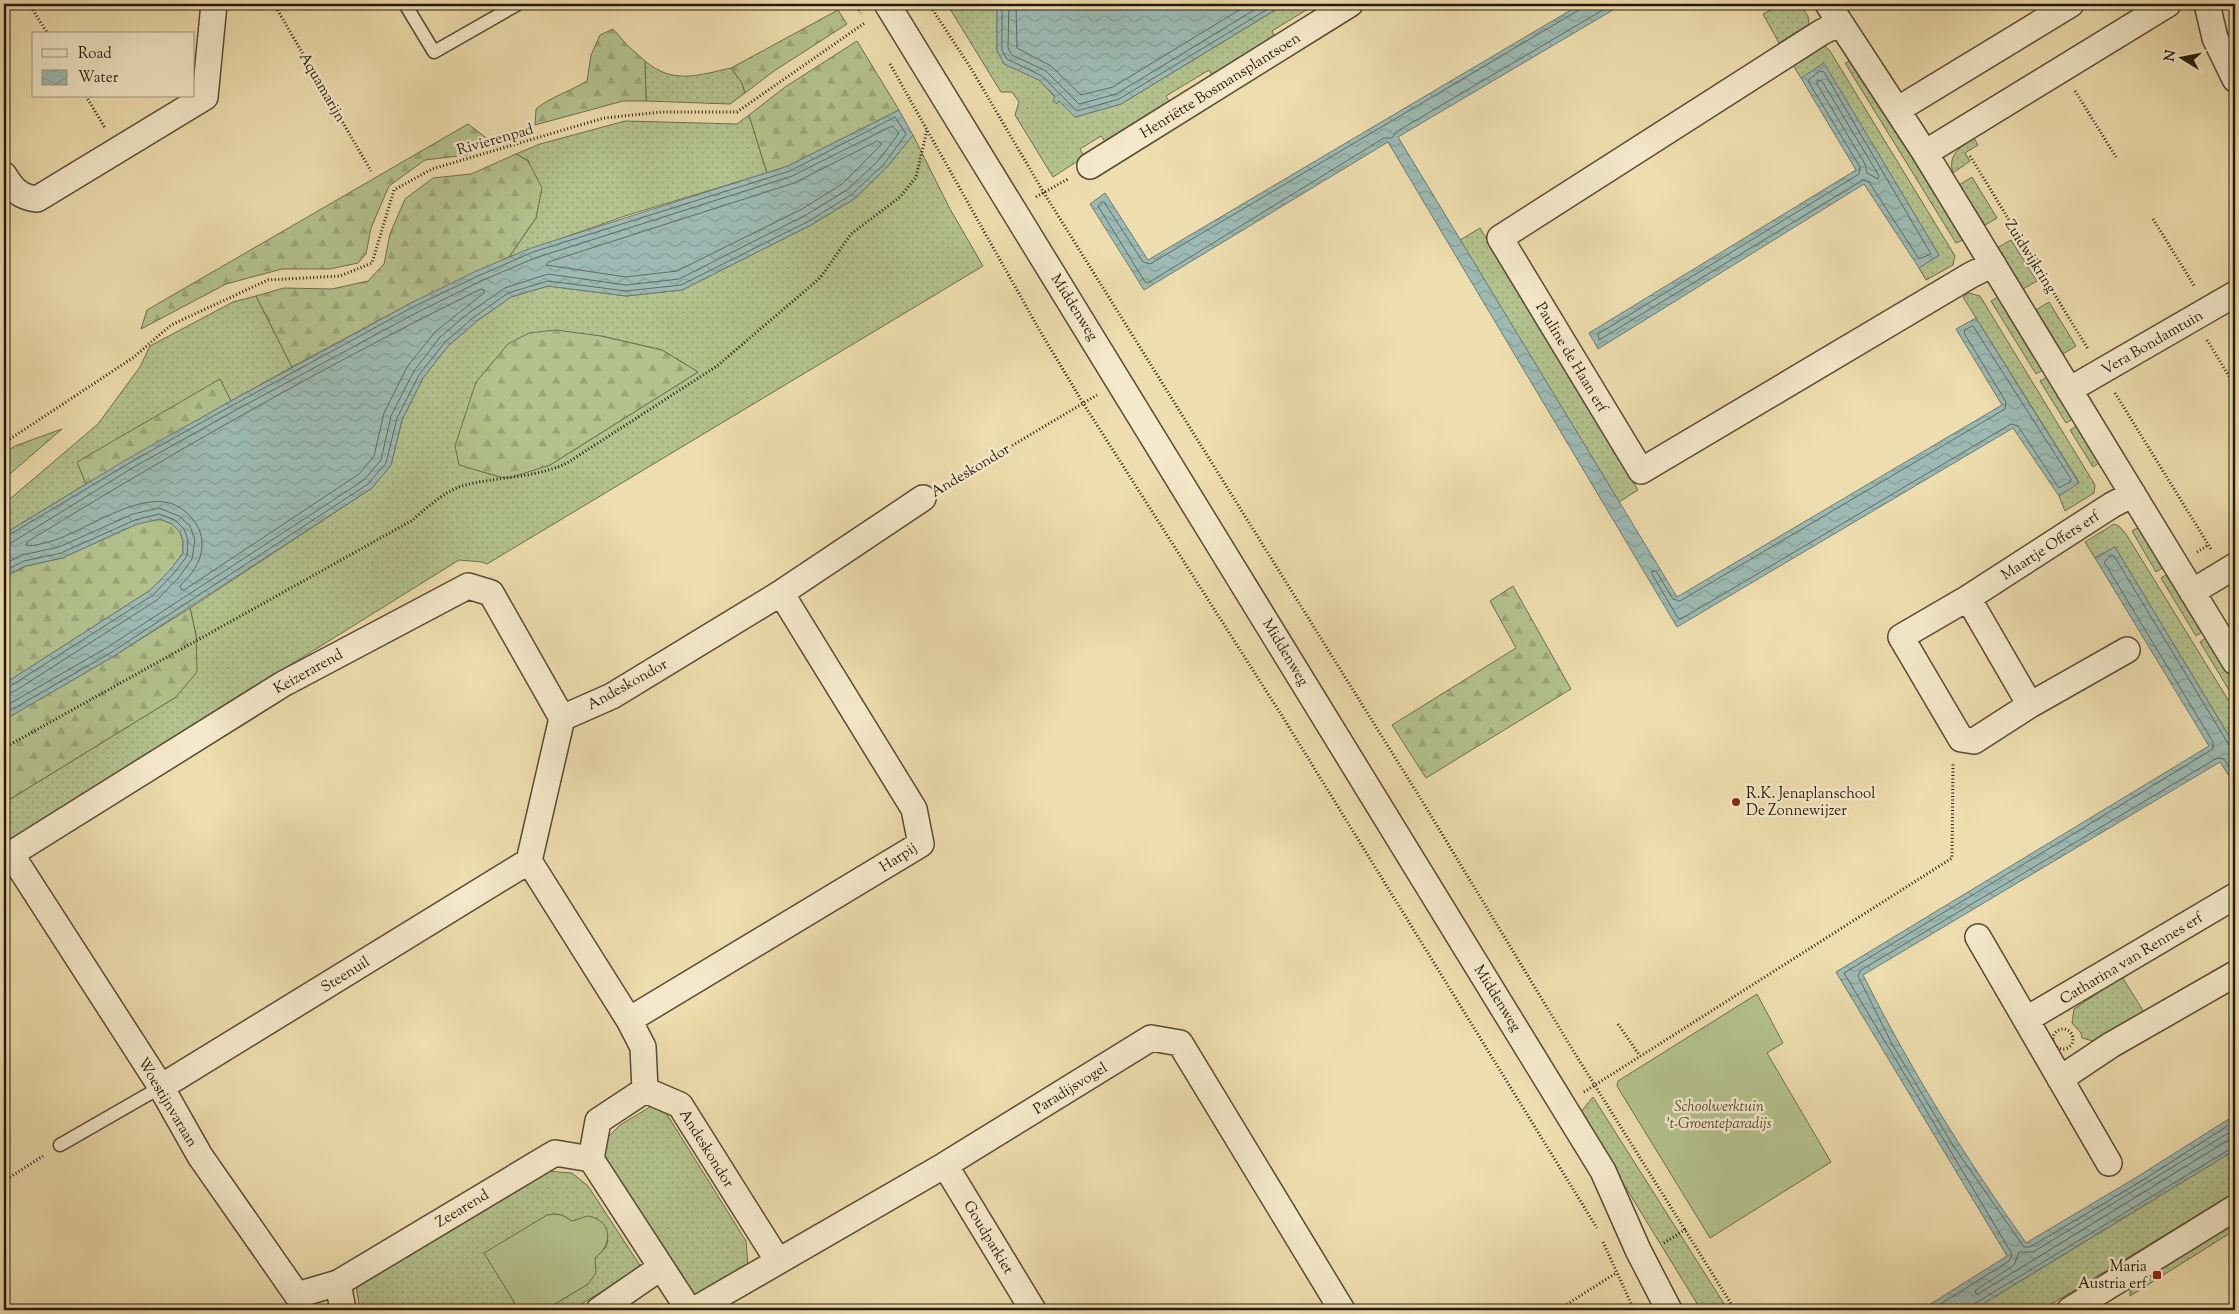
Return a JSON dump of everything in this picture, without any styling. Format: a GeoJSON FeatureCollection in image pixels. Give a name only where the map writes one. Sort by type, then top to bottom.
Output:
{"type":"FeatureCollection","features":[{"type":"Feature","properties":{"kind":"street"},"geometry":{"type":"LineString","coordinates":[[4,175],[11,187],[24,197],[37,199],[205,97],[214,4]]}},
{"type":"Feature","properties":{"kind":"street","name":"Middenweg"},"geometry":{"type":"LineString","coordinates":[[887,4],[1603,1170],[1638,1250],[1668,1310]]}},
{"type":"Feature","properties":{"kind":"street","name":"Henriëtte Bosmansplantsoen"},"geometry":{"type":"LineString","coordinates":[[1090,166],[1350,4]]}},
{"type":"Feature","properties":{"kind":"street"},"geometry":{"type":"LineString","coordinates":[[1897,110],[2072,4]]}},
{"type":"Feature","properties":{"kind":"street"},"geometry":{"type":"LineString","coordinates":[[1925,153],[2168,4]]}},
{"type":"Feature","properties":{"kind":"street"},"geometry":{"type":"LineString","coordinates":[[2206,4],[2215,38],[2235,79]]}},
{"type":"Feature","properties":{"kind":"street"},"geometry":{"type":"LineString","coordinates":[[1834,13],[1925,153],[2235,662]]}},
{"type":"Feature","properties":{"kind":"street","name":"Pauline de Haan erf"},"geometry":{"type":"LineString","coordinates":[[1834,13],[1822,32],[1500,238],[1641,471],[1971,275],[1993,264]]}},
{"type":"Feature","properties":{"kind":"street","name":"Vera Bondamtuin"},"geometry":{"type":"LineString","coordinates":[[2069,390],[2235,294]]}},
{"type":"Feature","properties":{"kind":"street","name":"Maartje Offers erf"},"geometry":{"type":"LineString","coordinates":[[1961,739],[1901,637],[1968,598],[2112,505],[2133,494]]}},
{"type":"Feature","properties":{"kind":"street","name":"Andeskondor"},"geometry":{"type":"LineString","coordinates":[[562,718],[612,696],[781,593],[923,498]]}},
{"type":"Feature","properties":{"kind":"street"},"geometry":{"type":"LineString","coordinates":[[2192,592],[2230,570]]}},
{"type":"Feature","properties":{"kind":"street","name":"Keizerarend"},"geometry":{"type":"LineString","coordinates":[[8,856],[284,684],[468,586],[490,592],[562,718]]}},
{"type":"Feature","properties":{"kind":"street","name":"Harpij"},"geometry":{"type":"LineString","coordinates":[[629,1020],[921,844],[914,809],[781,593]]}},
{"type":"Feature","properties":{"kind":"street"},"geometry":{"type":"LineString","coordinates":[[1968,598],[2030,705]]}},
{"type":"Feature","properties":{"kind":"street"},"geometry":{"type":"LineString","coordinates":[[1961,739],[1974,741],[2030,705],[2127,650]]}},
{"type":"Feature","properties":{"kind":"street"},"geometry":{"type":"LineString","coordinates":[[562,718],[529,861],[629,1020],[643,1047],[645,1090],[598,1121],[591,1159],[689,1310]]}},
{"type":"Feature","properties":{"kind":"street","name":"Woestijnvaraan"},"geometry":{"type":"LineString","coordinates":[[8,856],[161,1087],[200,1156],[297,1295],[338,1283]]}},
{"type":"Feature","properties":{"kind":"street","name":"Steenuil"},"geometry":{"type":"LineString","coordinates":[[161,1087],[529,861]]}},
{"type":"Feature","properties":{"kind":"street","name":"Catharina van Rennes erf"},"geometry":{"type":"LineString","coordinates":[[2027,1019],[2235,896]]}},
{"type":"Feature","properties":{"kind":"street"},"geometry":{"type":"LineString","coordinates":[[1978,937],[2109,1163]]}},
{"type":"Feature","properties":{"kind":"street"},"geometry":{"type":"LineString","coordinates":[[2060,1079],[2111,1045],[2235,974]]}},
{"type":"Feature","properties":{"kind":"street","name":"Paradijsvogel"},"geometry":{"type":"LineString","coordinates":[[694,1310],[944,1165],[1151,1038],[1180,1043],[1342,1310]]}},
{"type":"Feature","properties":{"kind":"street","name":"Andeskondor"},"geometry":{"type":"LineString","coordinates":[[645,1090],[680,1105],[778,1261]]}},
{"type":"Feature","properties":{"kind":"street","name":"Zeearend"},"geometry":{"type":"LineString","coordinates":[[338,1283],[555,1153],[591,1159]]}},
{"type":"Feature","properties":{"kind":"street","name":"Goudparkiet"},"geometry":{"type":"LineString","coordinates":[[944,1165],[1033,1310]]}},
{"type":"Feature","properties":{"kind":"street"},"geometry":{"type":"LineString","coordinates":[[2070,1310],[2235,1208]]}},
{"type":"Feature","properties":{"kind":"street"},"geometry":{"type":"LineString","coordinates":[[599,1310],[660,1268]]}},
{"type":"Feature","properties":{"kind":"street"},"geometry":{"type":"LineString","coordinates":[[338,1283],[343,1310]]}},
{"type":"Feature","properties":{"kind":"lane"},"geometry":{"type":"LineString","coordinates":[[405,4],[434,52],[518,4]]}},
{"type":"Feature","properties":{"kind":"lane"},"geometry":{"type":"LineString","coordinates":[[60,1145],[161,1087]]}},
{"type":"Feature","properties":{"kind":"path"},"geometry":{"type":"LineString","coordinates":[[29,4],[47,32]]}},
{"type":"Feature","properties":{"kind":"path","name":"Aquamarijn"},"geometry":{"type":"LineString","coordinates":[[274,4],[372,171]]}},
{"type":"Feature","properties":{"kind":"path"},"geometry":{"type":"LineString","coordinates":[[929,4],[972,70],[1044,193],[1420,796],[1595,1085],[1735,1310]]}},
{"type":"Feature","properties":{"kind":"path","name":"Rivierenpad"},"geometry":{"type":"LineString","coordinates":[[4,443],[134,357],[171,325],[268,280],[340,276],[372,263],[394,190],[432,169],[604,118],[662,112],[737,112],[866,22],[871,30]]}},
{"type":"Feature","properties":{"kind":"path"},"geometry":{"type":"LineString","coordinates":[[890,63],[1040,331],[1284,718],[1596,1226],[1634,1310]]}},
{"type":"Feature","properties":{"kind":"path"},"geometry":{"type":"LineString","coordinates":[[2066,96],[2083,86]]}},
{"type":"Feature","properties":{"kind":"path"},"geometry":{"type":"LineString","coordinates":[[2075,90],[2116,157]]}},
{"type":"Feature","properties":{"kind":"path"},"geometry":{"type":"LineString","coordinates":[[87,98],[119,149]]}},
{"type":"Feature","properties":{"kind":"path"},"geometry":{"type":"LineString","coordinates":[[4,748],[411,521],[436,500],[461,486],[551,471],[567,463],[717,366],[820,278],[851,234],[900,197],[916,177],[927,130]]}},
{"type":"Feature","properties":{"kind":"path","name":"Zuidwijkring"},"geometry":{"type":"LineString","coordinates":[[1976,151],[1969,155],[2102,371],[2230,570]]}},
{"type":"Feature","properties":{"kind":"path"},"geometry":{"type":"LineString","coordinates":[[2154,219],[2235,386]]}},
{"type":"Feature","properties":{"kind":"path","name":"Andeskondor"},"geometry":{"type":"LineString","coordinates":[[923,498],[1150,364]]}},
{"type":"Feature","properties":{"kind":"path"},"geometry":{"type":"LineString","coordinates":[[1532,1124],[1952,858],[1953,746],[1961,739]]}},
{"type":"Feature","properties":{"kind":"path"},"geometry":{"type":"LineString","coordinates":[[1618,1024],[1640,1056]]}},
{"type":"Feature","properties":{"kind":"path"},"geometry":{"type":"LineString","coordinates":[[4,1181],[60,1145]]}},
{"type":"Feature","properties":{"kind":"green space"},"geometry":{"type":"Polygon","coordinates":[[[947,4],[990,4],[997,6],[997,51],[1006,64],[1039,80],[1055,97],[1053,101],[1059,100],[1075,117],[1121,104],[1285,4],[1316,4],[1272,31],[1276,39],[1213,77],[1209,70],[1166,96],[1170,103],[1106,143],[1101,136],[1080,149],[1084,157],[1053,177],[1015,115],[1019,102],[1012,92],[1001,92],[947,4]]]}},
{"type":"Feature","properties":{"kind":"green space"},"geometry":{"type":"Polygon","coordinates":[[[1782,4],[1800,4],[1808,16],[1809,24],[1779,43],[1763,14],[1782,4]]]}},
{"type":"Feature","properties":{"kind":"green space"},"geometry":{"type":"Polygon","coordinates":[[[838,10],[847,24],[774,71],[745,93],[742,83],[731,68],[838,10]]]}},
{"type":"Feature","properties":{"kind":"green space"},"geometry":{"type":"Polygon","coordinates":[[[613,29],[645,61],[646,101],[623,101],[535,125],[536,109],[587,81],[591,55],[600,35],[613,29]]]}},
{"type":"Feature","properties":{"kind":"green space"},"geometry":{"type":"Polygon","coordinates":[[[857,41],[899,110],[788,166],[767,173],[749,115],[785,87],[857,41]]]}},
{"type":"Feature","properties":{"kind":"green space"},"geometry":{"type":"Polygon","coordinates":[[[1824,45],[1830,51],[1955,256],[1953,265],[1926,280],[1919,268],[1939,255],[1824,64],[1801,78],[1793,65],[1824,45]]]}},
{"type":"Feature","properties":{"kind":"green space"},"geometry":{"type":"Polygon","coordinates":[[[1852,60],[1963,240],[1956,243],[1845,63],[1852,60]]]}},
{"type":"Feature","properties":{"kind":"green space"},"geometry":{"type":"Polygon","coordinates":[[[645,61],[655,68],[676,76],[697,75],[731,68],[742,83],[745,93],[730,104],[646,101],[645,61]]]}},
{"type":"Feature","properties":{"kind":"green space"},"geometry":{"type":"Polygon","coordinates":[[[749,115],[767,173],[625,216],[509,257],[536,218],[529,161],[516,154],[540,144],[625,121],[737,124],[749,115]]]}},
{"type":"Feature","properties":{"kind":"green space"},"geometry":{"type":"Polygon","coordinates":[[[468,124],[493,143],[466,155],[425,160],[389,186],[371,228],[366,254],[358,263],[330,269],[282,269],[226,284],[141,329],[147,310],[468,124]]]}},
{"type":"Feature","properties":{"kind":"green space"},"geometry":{"type":"Polygon","coordinates":[[[913,135],[950,209],[983,266],[487,564],[459,560],[4,843],[4,803],[176,697],[196,635],[190,608],[372,488],[391,465],[402,420],[423,378],[448,346],[477,321],[511,297],[548,286],[626,296],[682,290],[811,225],[854,199],[887,167],[913,135]],[[601,336],[476,470],[500,477],[550,465],[698,372],[662,350],[601,336]]]}},
{"type":"Feature","properties":{"kind":"green space"},"geometry":{"type":"Polygon","coordinates":[[[1974,138],[1978,145],[1965,153],[1970,161],[1953,173],[1952,161],[1956,152],[1974,138]]]}},
{"type":"Feature","properties":{"kind":"green space"},"geometry":{"type":"Polygon","coordinates":[[[516,154],[528,161],[542,188],[536,218],[509,257],[411,303],[292,367],[256,296],[284,288],[332,289],[368,281],[384,264],[390,234],[405,199],[433,178],[471,174],[516,154]]]}},
{"type":"Feature","properties":{"kind":"green space"},"geometry":{"type":"Polygon","coordinates":[[[1972,177],[1997,218],[1985,225],[1959,185],[1972,177]]]}},
{"type":"Feature","properties":{"kind":"green space"},"geometry":{"type":"Polygon","coordinates":[[[1480,228],[1638,490],[1619,502],[1460,240],[1480,228]]]}},
{"type":"Feature","properties":{"kind":"green space"},"geometry":{"type":"Polygon","coordinates":[[[2011,240],[2037,281],[2023,289],[1997,248],[2011,240]]]}},
{"type":"Feature","properties":{"kind":"green space"},"geometry":{"type":"Polygon","coordinates":[[[1969,293],[1980,296],[2095,485],[2094,493],[2065,511],[2059,496],[2079,482],[1963,297],[1969,293]]]}},
{"type":"Feature","properties":{"kind":"green space"},"geometry":{"type":"Polygon","coordinates":[[[256,296],[292,367],[231,401],[220,380],[78,462],[86,484],[4,534],[4,504],[98,424],[140,367],[150,346],[233,302],[256,296]]]}},
{"type":"Feature","properties":{"kind":"green space"},"geometry":{"type":"Polygon","coordinates":[[[1998,297],[2043,370],[2036,374],[1991,301],[1998,297]]]}},
{"type":"Feature","properties":{"kind":"green space"},"geometry":{"type":"Polygon","coordinates":[[[2049,302],[2076,346],[2063,354],[2036,310],[2049,302]]]}},
{"type":"Feature","properties":{"kind":"green space"},"geometry":{"type":"Polygon","coordinates":[[[556,330],[601,336],[662,350],[698,372],[550,465],[509,478],[459,465],[455,446],[476,382],[508,344],[529,333],[556,330]]]}},
{"type":"Feature","properties":{"kind":"green space"},"geometry":{"type":"Polygon","coordinates":[[[2047,377],[2073,419],[2066,423],[2040,381],[2047,377]]]}},
{"type":"Feature","properties":{"kind":"green space"},"geometry":{"type":"Polygon","coordinates":[[[220,379],[231,401],[86,484],[77,462],[220,379]]]}},
{"type":"Feature","properties":{"kind":"green space"},"geometry":{"type":"Polygon","coordinates":[[[2077,426],[2100,462],[2093,467],[2070,430],[2077,426]]]}},
{"type":"Feature","properties":{"kind":"green space"},"geometry":{"type":"Polygon","coordinates":[[[62,429],[4,479],[4,453],[15,446],[62,429]]]}},
{"type":"Feature","properties":{"kind":"green space"},"geometry":{"type":"Polygon","coordinates":[[[160,519],[172,524],[180,532],[183,541],[183,553],[170,570],[149,591],[4,684],[4,577],[26,566],[62,558],[137,524],[160,519]]]}},
{"type":"Feature","properties":{"kind":"green space"},"geometry":{"type":"Polygon","coordinates":[[[2114,524],[2119,526],[2126,534],[2235,711],[2235,746],[2115,547],[2095,558],[2085,542],[2114,524]]]}},
{"type":"Feature","properties":{"kind":"green space"},"geometry":{"type":"Polygon","coordinates":[[[2139,527],[2164,567],[2156,572],[2132,531],[2139,527]]]}},
{"type":"Feature","properties":{"kind":"green space"},"geometry":{"type":"Polygon","coordinates":[[[2169,573],[2204,631],[2196,636],[2161,578],[2169,573]]]}},
{"type":"Feature","properties":{"kind":"green space"},"geometry":{"type":"Polygon","coordinates":[[[1513,586],[1571,689],[1426,778],[1392,725],[1516,648],[1490,601],[1513,586]]]}},
{"type":"Feature","properties":{"kind":"green space"},"geometry":{"type":"Polygon","coordinates":[[[190,608],[196,635],[197,672],[176,697],[4,803],[4,720],[114,656],[190,608]]]}},
{"type":"Feature","properties":{"kind":"green space"},"geometry":{"type":"Polygon","coordinates":[[[2207,637],[2235,682],[2235,700],[2200,642],[2207,637]]]}},
{"type":"Feature","properties":{"kind":"green space"},"geometry":{"type":"Polygon","coordinates":[[[2122,977],[2144,1012],[2093,1041],[2082,1038],[2081,1033],[2072,1023],[2074,1009],[2122,977]]]}},
{"type":"Feature","properties":{"kind":"green space","name":"Schoolwerktuin 't-Groenteparadijs"},"geometry":{"type":"Polygon","coordinates":[[[1757,994],[1783,1043],[1767,1053],[1831,1162],[1710,1238],[1617,1086],[1618,1081],[1757,994]]]}},
{"type":"Feature","properties":{"kind":"green space"},"geometry":{"type":"Polygon","coordinates":[[[1593,1097],[1728,1310],[1701,1310],[1580,1113],[1593,1097]]]}},
{"type":"Feature","properties":{"kind":"green space"},"geometry":{"type":"Polygon","coordinates":[[[650,1107],[663,1108],[746,1241],[748,1267],[712,1295],[692,1294],[604,1158],[608,1137],[620,1125],[650,1107]]]}},
{"type":"Feature","properties":{"kind":"green space"},"geometry":{"type":"Polygon","coordinates":[[[2235,1150],[2235,1192],[2042,1310],[1973,1310],[2235,1150]]]}},
{"type":"Feature","properties":{"kind":"green space"},"geometry":{"type":"Polygon","coordinates":[[[546,1171],[572,1173],[588,1186],[641,1267],[572,1310],[545,1310],[588,1284],[595,1258],[606,1247],[608,1240],[575,1220],[572,1222],[562,1215],[554,1214],[485,1253],[519,1310],[360,1310],[356,1286],[546,1171]]]}},
{"type":"Feature","properties":{"kind":"green space"},"geometry":{"type":"Polygon","coordinates":[[[547,1215],[562,1215],[572,1221],[588,1216],[602,1223],[606,1228],[608,1234],[605,1246],[595,1258],[596,1273],[588,1284],[545,1310],[519,1310],[484,1253],[547,1215]]]}},
{"type":"Feature","properties":{"kind":"green space"},"geometry":{"type":"Polygon","coordinates":[[[2235,1221],[2235,1230],[2130,1296],[2130,1286],[2235,1221]]]}},
{"type":"Feature","properties":{"kind":"water"},"geometry":{"type":"Polygon","coordinates":[[[997,4],[1285,4],[1121,104],[1075,117],[1059,101],[1057,104],[1053,101],[1055,96],[1039,80],[1004,64],[997,51],[997,4]]]}},
{"type":"Feature","properties":{"kind":"water"},"geometry":{"type":"Polygon","coordinates":[[[1581,4],[1623,4],[1398,137],[1677,597],[2002,405],[1956,329],[1976,318],[2079,483],[2059,496],[2013,428],[1677,627],[1388,142],[1144,290],[1090,204],[1105,193],[1148,260],[1581,4]]]}},
{"type":"Feature","properties":{"kind":"water"},"geometry":{"type":"Polygon","coordinates":[[[1824,63],[1939,255],[1919,268],[1864,184],[1598,349],[1589,333],[1856,170],[1801,78],[1824,63]]]}},
{"type":"Feature","properties":{"kind":"water"},"geometry":{"type":"Polygon","coordinates":[[[899,110],[913,135],[887,167],[854,199],[811,225],[682,290],[626,296],[548,286],[511,297],[477,321],[448,346],[423,378],[402,420],[391,465],[372,488],[114,656],[4,720],[4,684],[149,591],[170,570],[183,553],[183,541],[180,532],[172,524],[160,519],[137,524],[62,558],[26,566],[4,577],[4,534],[129,458],[231,401],[411,303],[476,271],[531,248],[788,166],[899,110]]]}},
{"type":"Feature","properties":{"kind":"water"},"geometry":{"type":"Polygon","coordinates":[[[2115,547],[2235,746],[2235,785],[2220,762],[1863,975],[1939,1112],[1981,1178],[2026,1243],[2137,1177],[2235,1115],[2235,1150],[1973,1310],[1921,1310],[2007,1256],[1836,972],[2209,746],[2095,558],[2115,547]]]}},
{"type":"Feature","properties":{"kind":"place","name":"R.K. Jenaplanschool De Zonnewijzer"},"geometry":{"type":"Point","coordinates":[1736,802]}},
{"type":"Feature","properties":{"kind":"place","name":"Maria Austria erf"},"geometry":{"type":"Point","coordinates":[2157,1275]}}]}
